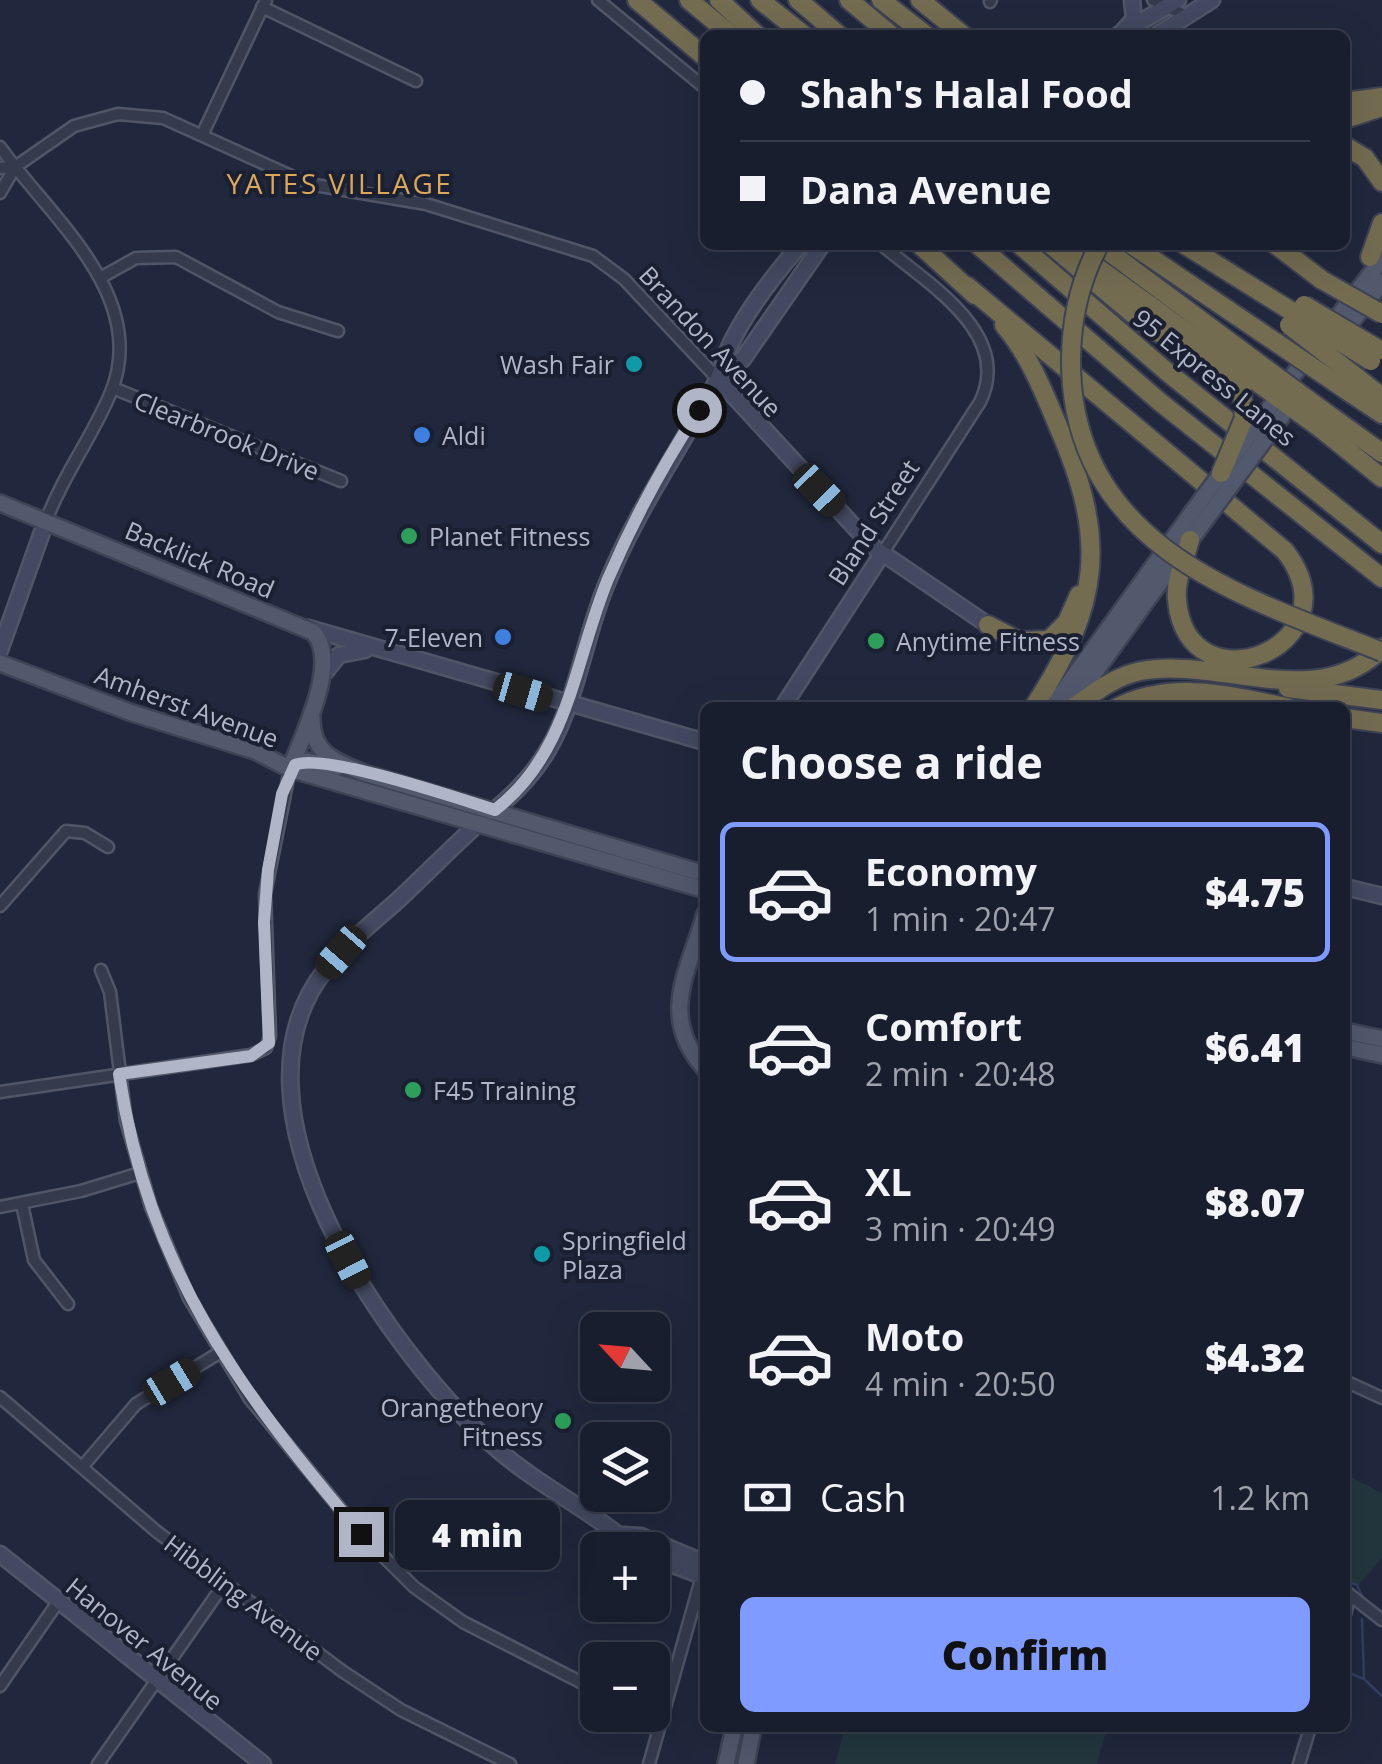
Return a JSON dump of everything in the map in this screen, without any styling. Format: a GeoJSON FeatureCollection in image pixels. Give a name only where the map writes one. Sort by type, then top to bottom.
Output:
{"type":"FeatureCollection","features":[{"type":"Feature","properties":{"kind":"highway"},"geometry":{"type":"LineString","coordinates":[[637,0],[700,53]]}},
{"type":"Feature","properties":{"kind":"highway"},"geometry":{"type":"LineString","coordinates":[[688,0],[725,30]]}},
{"type":"Feature","properties":{"kind":"highway"},"geometry":{"type":"LineString","coordinates":[[718,0],[752,30]]}},
{"type":"Feature","properties":{"kind":"highway"},"geometry":{"type":"LineString","coordinates":[[750,0],[783,30]]}},
{"type":"Feature","properties":{"kind":"highway"},"geometry":{"type":"LineString","coordinates":[[760,0],[798,30]]}},
{"type":"Feature","properties":{"kind":"highway"},"geometry":{"type":"LineString","coordinates":[[798,0],[834,30]]}},
{"type":"Feature","properties":{"kind":"highway"},"geometry":{"type":"LineString","coordinates":[[849,0],[885,30]]}},
{"type":"Feature","properties":{"kind":"highway"},"geometry":{"type":"LineString","coordinates":[[882,0],[920,30]]}},
{"type":"Feature","properties":{"kind":"highway"},"geometry":{"type":"LineString","coordinates":[[920,0],[957,30]]}},
{"type":"Feature","properties":{"kind":"highway"},"geometry":{"type":"LineString","coordinates":[[1350,101],[1382,97]]}},
{"type":"Feature","properties":{"kind":"highway"},"geometry":{"type":"LineString","coordinates":[[1350,117],[1382,107]]}},
{"type":"Feature","properties":{"kind":"highway"},"geometry":{"type":"LineString","coordinates":[[1350,149],[1365,158],[1382,182]]}},
{"type":"Feature","properties":{"kind":"highway"},"geometry":{"type":"LineString","coordinates":[[1376,258],[1382,223]]}},
{"type":"Feature","properties":{"kind":"highway"},"geometry":{"type":"LineString","coordinates":[[926,250],[1285,551],[1299,572],[1303,598],[1297,622],[1277,648],[1258,658],[1234,659],[1204,650],[1190,637],[1177,598],[1190,540]]}},
{"type":"Feature","properties":{"kind":"highway"},"geometry":{"type":"LineString","coordinates":[[984,250],[1160,402],[1382,578]]}},
{"type":"Feature","properties":{"kind":"highway","name":"95 Express Lanes"},"geometry":{"type":"LineString","coordinates":[[1026,250],[1166,371],[1382,541]]}},
{"type":"Feature","properties":{"kind":"highway"},"geometry":{"type":"LineString","coordinates":[[1057,250],[1133,315],[1223,373],[1251,378]]}},
{"type":"Feature","properties":{"kind":"highway"},"geometry":{"type":"LineString","coordinates":[[1073,250],[1251,378],[1382,454]]}},
{"type":"Feature","properties":{"kind":"highway"},"geometry":{"type":"LineString","coordinates":[[1097,250],[1076,306],[1072,390],[1087,447],[1119,504],[1150,538],[1201,574],[1379,652]]}},
{"type":"Feature","properties":{"kind":"highway"},"geometry":{"type":"LineString","coordinates":[[1105,250],[1251,378]]}},
{"type":"Feature","properties":{"kind":"highway"},"geometry":{"type":"LineString","coordinates":[[1139,250],[1277,343],[1382,397]]}},
{"type":"Feature","properties":{"kind":"highway"},"geometry":{"type":"LineString","coordinates":[[1193,250],[1296,315],[1379,358]]}},
{"type":"Feature","properties":{"kind":"highway"},"geometry":{"type":"LineString","coordinates":[[1193,250],[1254,276],[1296,315],[1382,414]]}},
{"type":"Feature","properties":{"kind":"highway"},"geometry":{"type":"LineString","coordinates":[[1283,250],[1322,280],[1382,314]]}},
{"type":"Feature","properties":{"kind":"highway"},"geometry":{"type":"LineString","coordinates":[[967,286],[1024,350],[1082,485],[1093,558],[1083,617],[1063,661],[1036,702]]}},
{"type":"Feature","properties":{"kind":"highway"},"geometry":{"type":"LineString","coordinates":[[1221,473],[1244,418],[1251,378]]}},
{"type":"Feature","properties":{"kind":"highway"},"geometry":{"type":"LineString","coordinates":[[1326,422],[1382,478]]}},
{"type":"Feature","properties":{"kind":"highway"},"geometry":{"type":"LineString","coordinates":[[988,625],[1019,641],[1049,640],[1074,610],[1093,558]]}},
{"type":"Feature","properties":{"kind":"highway"},"geometry":{"type":"LineString","coordinates":[[1080,702],[1114,680],[1140,671],[1308,680],[1348,670],[1379,652]]}},
{"type":"Feature","properties":{"kind":"highway"},"geometry":{"type":"LineString","coordinates":[[1209,672],[1296,690],[1382,700]]}},
{"type":"Feature","properties":{"kind":"highway"},"geometry":{"type":"LineString","coordinates":[[1132,702],[1153,694],[1187,691],[1254,702]]}},
{"type":"Feature","properties":{"kind":"highway"},"geometry":{"type":"LineString","coordinates":[[1350,719],[1382,725]]}},
{"type":"Feature","properties":{"kind":"main road"},"geometry":{"type":"LineString","coordinates":[[1055,702],[1277,411],[1334,317],[1376,258],[1382,238]]}},
{"type":"Feature","properties":{"kind":"main road"},"geometry":{"type":"LineString","coordinates":[[1075,702],[1190,540],[1221,473],[1382,282]]}},
{"type":"Feature","properties":{"kind":"main road"},"geometry":{"type":"LineString","coordinates":[[1359,312],[1382,293]]}},
{"type":"Feature","properties":{"kind":"main road","name":"Backlick Road"},"geometry":{"type":"LineString","coordinates":[[0,503],[307,628]]}},
{"type":"Feature","properties":{"kind":"main road"},"geometry":{"type":"LineString","coordinates":[[290,769],[322,676],[323,646],[307,628]]}},
{"type":"Feature","properties":{"kind":"main road","name":"Amherst Avenue"},"geometry":{"type":"LineString","coordinates":[[0,663],[132,713],[255,751],[290,769],[700,889]]}},
{"type":"Feature","properties":{"kind":"main road","name":"Amherst Avenue"},"geometry":{"type":"LineString","coordinates":[[312,708],[313,733],[319,749],[364,773],[700,872]]}},
{"type":"Feature","properties":{"kind":"main road"},"geometry":{"type":"LineString","coordinates":[[255,751],[285,752],[302,735]]}},
{"type":"Feature","properties":{"kind":"main road"},"geometry":{"type":"LineString","coordinates":[[290,769],[308,761],[364,773]]}},
{"type":"Feature","properties":{"kind":"main road"},"geometry":{"type":"LineString","coordinates":[[700,932],[677,1017],[683,1039],[700,1062]]}},
{"type":"Feature","properties":{"kind":"main road"},"geometry":{"type":"LineString","coordinates":[[1350,1032],[1382,1039]]}},
{"type":"Feature","properties":{"kind":"main road"},"geometry":{"type":"LineString","coordinates":[[1350,1048],[1382,1054]]}},
{"type":"Feature","properties":{"kind":"main road"},"geometry":{"type":"LineString","coordinates":[[726,1764],[733,1732]]}},
{"type":"Feature","properties":{"kind":"main road"},"geometry":{"type":"LineString","coordinates":[[746,1764],[752,1732]]}},
{"type":"Feature","properties":{"kind":"street"},"geometry":{"type":"LineString","coordinates":[[598,0],[700,84]]}},
{"type":"Feature","properties":{"kind":"street"},"geometry":{"type":"LineString","coordinates":[[1122,30],[1134,19],[1132,0]]}},
{"type":"Feature","properties":{"kind":"street"},"geometry":{"type":"LineString","coordinates":[[1153,0],[1173,3],[1187,16]]}},
{"type":"Feature","properties":{"kind":"street"},"geometry":{"type":"LineString","coordinates":[[1165,30],[1212,0]]}},
{"type":"Feature","properties":{"kind":"street"},"geometry":{"type":"LineString","coordinates":[[1126,30],[1173,3]]}},
{"type":"Feature","properties":{"kind":"street"},"geometry":{"type":"LineString","coordinates":[[202,135],[264,4],[416,81]]}},
{"type":"Feature","properties":{"kind":"street","name":"Brandon Avenue"},"geometry":{"type":"LineString","coordinates":[[15,167],[64,130],[105,116],[152,116],[309,184],[426,204],[592,256],[631,285],[882,554],[988,625]]}},
{"type":"Feature","properties":{"kind":"street"},"geometry":{"type":"LineString","coordinates":[[0,147],[100,278],[119,332],[119,363],[113,388],[46,521],[0,650]]}},
{"type":"Feature","properties":{"kind":"street"},"geometry":{"type":"LineString","coordinates":[[0,168],[15,167]]}},
{"type":"Feature","properties":{"kind":"street"},"geometry":{"type":"LineString","coordinates":[[0,194],[15,167]]}},
{"type":"Feature","properties":{"kind":"street"},"geometry":{"type":"LineString","coordinates":[[619,1532],[552,1492],[506,1456],[455,1410],[410,1358],[348,1260],[317,1191],[292,1113],[290,1051],[312,989],[341,952],[495,810],[542,761],[567,706],[613,569],[670,456],[718,379],[728,349],[797,250]]}},
{"type":"Feature","properties":{"kind":"street"},"geometry":{"type":"LineString","coordinates":[[718,379],[743,359],[819,250]]}},
{"type":"Feature","properties":{"kind":"street","name":"Bland Street"},"geometry":{"type":"LineString","coordinates":[[786,702],[982,398],[990,373],[988,358],[968,320],[888,250]]}},
{"type":"Feature","properties":{"kind":"street"},"geometry":{"type":"LineString","coordinates":[[100,278],[136,258],[176,256],[278,312],[338,332]]}},
{"type":"Feature","properties":{"kind":"street","name":"Clearbrook Drive"},"geometry":{"type":"LineString","coordinates":[[113,388],[341,481]]}},
{"type":"Feature","properties":{"kind":"street","name":"Backlick Road"},"geometry":{"type":"LineString","coordinates":[[307,628],[567,706],[700,741]]}},
{"type":"Feature","properties":{"kind":"street","name":"Backlick Road"},"geometry":{"type":"LineString","coordinates":[[322,676],[342,653],[384,652]]}},
{"type":"Feature","properties":{"kind":"street"},"geometry":{"type":"LineString","coordinates":[[0,1092],[258,1054],[269,1043],[266,894],[272,842],[290,769]]}},
{"type":"Feature","properties":{"kind":"street"},"geometry":{"type":"LineString","coordinates":[[0,906],[66,831],[85,833],[108,847]]}},
{"type":"Feature","properties":{"kind":"street"},"geometry":{"type":"LineString","coordinates":[[1350,888],[1382,896]]}},
{"type":"Feature","properties":{"kind":"street"},"geometry":{"type":"LineString","coordinates":[[101,970],[110,992],[119,1074],[140,1173],[176,1271],[220,1352],[277,1434],[404,1578],[462,1622],[580,1682]]}},
{"type":"Feature","properties":{"kind":"street"},"geometry":{"type":"LineString","coordinates":[[0,1207],[140,1173]]}},
{"type":"Feature","properties":{"kind":"street"},"geometry":{"type":"LineString","coordinates":[[22,1204],[34,1260],[68,1304]]}},
{"type":"Feature","properties":{"kind":"street"},"geometry":{"type":"LineString","coordinates":[[83,1466],[131,1409],[220,1352]]}},
{"type":"Feature","properties":{"kind":"street"},"geometry":{"type":"LineString","coordinates":[[1350,1383],[1382,1398]]}},
{"type":"Feature","properties":{"kind":"street","name":"Hibbling Avenue"},"geometry":{"type":"LineString","coordinates":[[0,1397],[224,1584],[372,1692],[510,1764]]}},
{"type":"Feature","properties":{"kind":"street"},"geometry":{"type":"LineString","coordinates":[[670,1553],[700,1570]]}},
{"type":"Feature","properties":{"kind":"street","name":"Hanover Avenue"},"geometry":{"type":"LineString","coordinates":[[0,1554],[256,1762]]}},
{"type":"Feature","properties":{"kind":"street"},"geometry":{"type":"LineString","coordinates":[[670,1562],[700,1571]]}},
{"type":"Feature","properties":{"kind":"street"},"geometry":{"type":"LineString","coordinates":[[98,1764],[224,1584]]}},
{"type":"Feature","properties":{"kind":"street"},"geometry":{"type":"LineString","coordinates":[[670,1675],[700,1584]]}},
{"type":"Feature","properties":{"kind":"street"},"geometry":{"type":"LineString","coordinates":[[1350,1595],[1382,1620]]}},
{"type":"Feature","properties":{"kind":"street"},"geometry":{"type":"LineString","coordinates":[[0,1686],[58,1602]]}},
{"type":"Feature","properties":{"kind":"street"},"geometry":{"type":"LineString","coordinates":[[650,1764],[655,1732]]}},
{"type":"Feature","properties":{"kind":"street"},"geometry":{"type":"LineString","coordinates":[[1299,1764],[1309,1732]]}},
{"type":"Feature","properties":{"kind":"shaded area"},"geometry":{"type":"Polygon","coordinates":[[[1350,1477],[1382,1493],[1382,1558],[1357,1587],[1350,1582],[1350,1477]]]}},
{"type":"Feature","properties":{"kind":"shaded area"},"geometry":{"type":"Polygon","coordinates":[[[844,1732],[1106,1732],[1097,1764],[835,1764],[844,1732]]]}},
{"type":"Feature","properties":{"kind":"waterway"},"geometry":{"type":"LineString","coordinates":[[1350,1582],[1357,1585],[1362,1596]]}},
{"type":"Feature","properties":{"kind":"waterway"},"geometry":{"type":"LineString","coordinates":[[1362,1619],[1364,1679]]}},
{"type":"Feature","properties":{"kind":"waterway"},"geometry":{"type":"LineString","coordinates":[[1350,1673],[1364,1679],[1382,1696]]}},
{"type":"Feature","properties":{"kind":"place","name":"Wash Fair"},"geometry":{"type":"Point","coordinates":[634,364]}},
{"type":"Feature","properties":{"kind":"place","name":"Aldi"},"geometry":{"type":"Point","coordinates":[422,435]}},
{"type":"Feature","properties":{"kind":"place","name":"Planet Fitness"},"geometry":{"type":"Point","coordinates":[409,536]}},
{"type":"Feature","properties":{"kind":"place","name":"7-Eleven"},"geometry":{"type":"Point","coordinates":[503,637]}},
{"type":"Feature","properties":{"kind":"place","name":"Anytime Fitness"},"geometry":{"type":"Point","coordinates":[876,641]}},
{"type":"Feature","properties":{"kind":"place","name":"F45 Training"},"geometry":{"type":"Point","coordinates":[413,1090]}},
{"type":"Feature","properties":{"kind":"place","name":"Springfield Plaza"},"geometry":{"type":"Point","coordinates":[542,1254]}},
{"type":"Feature","properties":{"kind":"place","name":"Orangetheory Fitness"},"geometry":{"type":"Point","coordinates":[563,1421]}},
{"type":"Feature","properties":{"kind":"district","name":"YATES VILLAGE"},"geometry":{"type":"Point","coordinates":[340,183]}},
{"type":"Feature","properties":{"kind":"route"},"geometry":{"type":"LineString","coordinates":[[361,1534],[250,1399],[189,1298],[164,1244],[140,1173],[119,1074],[251,1056],[269,1043],[264,922],[268,870],[282,794],[295,765],[308,761],[364,773],[495,810],[522,786],[561,726],[597,609],[620,553],[699,410]]}}]}
